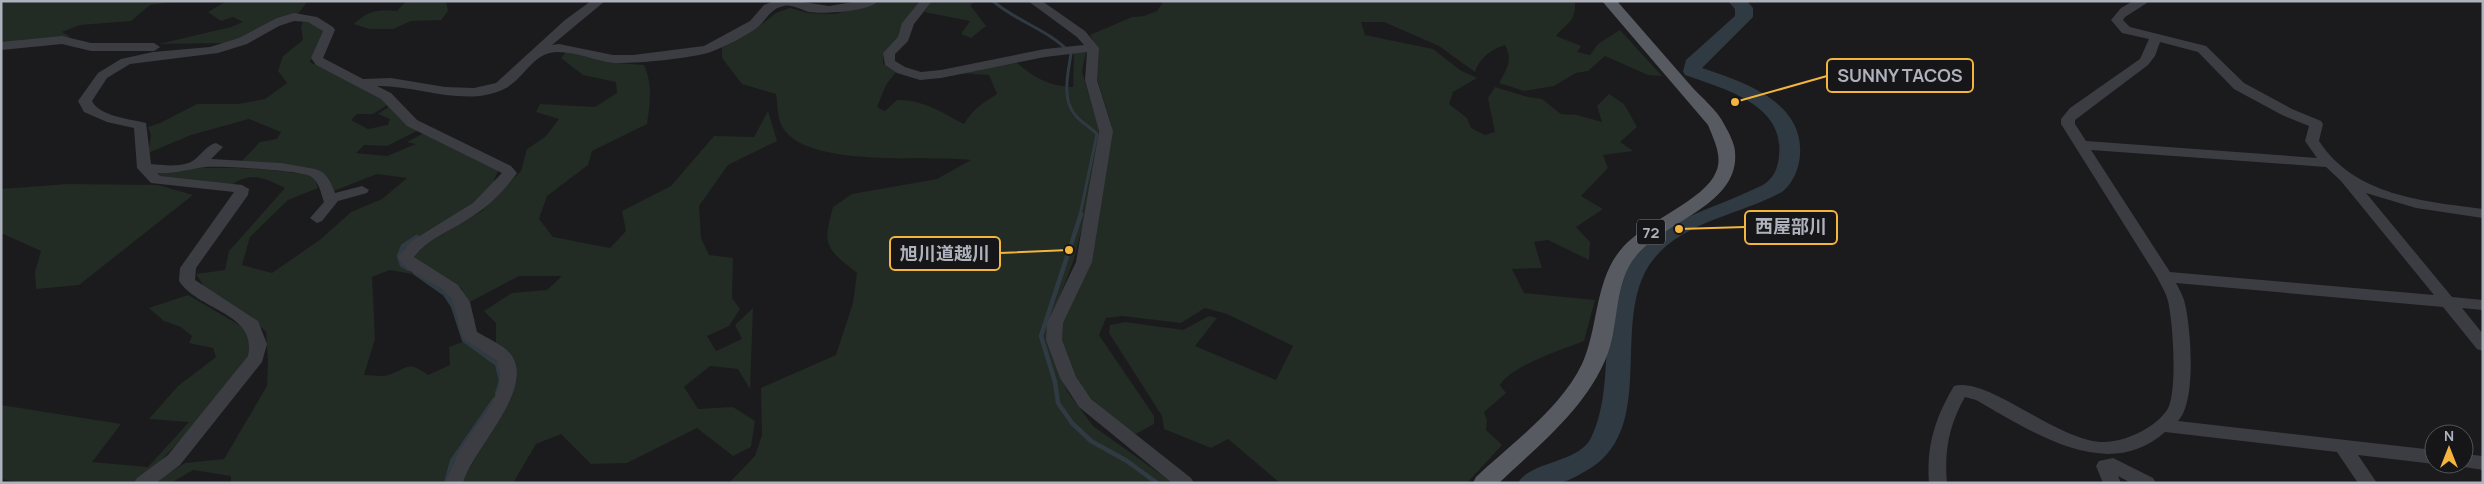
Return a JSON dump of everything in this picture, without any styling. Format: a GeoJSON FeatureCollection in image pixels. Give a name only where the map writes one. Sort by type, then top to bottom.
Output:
{"type":"FeatureCollection","features":[{"type":"Feature","properties":{"kind":"main road","name":"72"},"geometry":{"type":"LineString","coordinates":[[1484,483],[1576,393],[1595,359],[1612,282],[1627,253],[1642,239],[1715,190],[1728,164],[1728,149],[1716,124],[1609,1]]}},
{"type":"Feature","properties":{"kind":"street"},"geometry":{"type":"LineString","coordinates":[[362,83],[391,82],[445,91],[474,92],[500,86],[569,23],[599,1]]}},
{"type":"Feature","properties":{"kind":"street"},"geometry":{"type":"LineString","coordinates":[[540,51],[559,48],[613,59],[633,59],[701,50],[707,49],[754,24],[768,8],[785,1],[802,9],[831,11],[873,1]]}},
{"type":"Feature","properties":{"kind":"street"},"geometry":{"type":"LineString","coordinates":[[926,1],[908,23],[904,38],[889,53],[889,62],[901,70],[920,76],[1093,48]]}},
{"type":"Feature","properties":{"kind":"street"},"geometry":{"type":"LineString","coordinates":[[1034,1],[1082,34],[1093,48],[1091,80],[1106,131],[1084,262],[1055,323],[1054,340],[1068,378],[1086,403],[1135,445],[1185,483]]}},
{"type":"Feature","properties":{"kind":"street"},"geometry":{"type":"LineString","coordinates":[[2144,1],[2128,7],[2120,13],[2117,20],[2126,30],[2202,49],[2239,86],[2287,112],[2316,124],[2312,141],[2328,163],[2346,178],[2483,345]]}},
{"type":"Feature","properties":{"kind":"street"},"geometry":{"type":"LineString","coordinates":[[143,483],[174,460],[256,358],[259,344],[252,325],[198,291],[187,281],[188,268],[241,195],[242,189],[156,180],[144,168],[143,132],[141,126],[112,119],[89,109],[85,101],[90,91],[106,71],[128,60],[142,56],[200,53],[240,42],[291,17],[311,17],[328,30],[317,58],[320,62],[386,96],[412,123],[506,169],[510,173],[502,185],[481,203],[456,221],[412,246],[406,257],[409,263],[452,289],[462,302],[470,335],[505,358],[509,378],[506,395],[468,449],[454,483]]}},
{"type":"Feature","properties":{"kind":"street"},"geometry":{"type":"LineString","coordinates":[[2110,471],[2133,461],[2156,442],[2168,426],[2177,408],[2182,388],[2177,303],[2165,277],[2068,124],[2068,119],[2075,111],[2144,62],[2149,56],[2156,36]]}},
{"type":"Feature","properties":{"kind":"street"},"geometry":{"type":"LineString","coordinates":[[1,46],[62,40],[91,47],[109,48],[224,46]]}},
{"type":"Feature","properties":{"kind":"street"},"geometry":{"type":"LineString","coordinates":[[2083,145],[2328,163]]}},
{"type":"Feature","properties":{"kind":"street"},"geometry":{"type":"LineString","coordinates":[[197,165],[216,147]]}},
{"type":"Feature","properties":{"kind":"street"},"geometry":{"type":"LineString","coordinates":[[144,168],[171,170],[208,163],[282,167],[315,173],[324,182],[331,203],[317,218]]}},
{"type":"Feature","properties":{"kind":"street"},"geometry":{"type":"LineString","coordinates":[[2346,178],[2370,191],[2398,200],[2483,214]]}},
{"type":"Feature","properties":{"kind":"street"},"geometry":{"type":"LineString","coordinates":[[330,200],[362,190]]}},
{"type":"Feature","properties":{"kind":"street"},"geometry":{"type":"LineString","coordinates":[[2165,277],[2483,305]]}},
{"type":"Feature","properties":{"kind":"street"},"geometry":{"type":"LineString","coordinates":[[1938,483],[1936,464],[1938,436],[1960,390],[1981,395],[2074,459],[2147,483]]}},
{"type":"Feature","properties":{"kind":"street"},"geometry":{"type":"LineString","coordinates":[[2168,426],[2424,456]]}},
{"type":"Feature","properties":{"kind":"street"},"geometry":{"type":"LineString","coordinates":[[2342,446],[2368,483]]}},
{"type":"Feature","properties":{"kind":"shaded area"},"geometry":{"type":"Polygon","coordinates":[[[1,1],[181,1],[150,5],[131,21],[80,25],[62,32],[71,37],[1,44],[1,1]]]}},
{"type":"Feature","properties":{"kind":"shaded area"},"geometry":{"type":"Polygon","coordinates":[[[227,1],[308,1],[297,15],[227,43],[159,44],[231,27],[243,22],[233,17],[221,21],[208,12],[227,1]]]}},
{"type":"Feature","properties":{"kind":"shaded area"},"geometry":{"type":"Polygon","coordinates":[[[406,1],[446,1],[448,11],[441,20],[411,21],[393,29],[369,29],[354,24],[364,16],[374,12],[385,10],[397,11],[406,1]]]}},
{"type":"Feature","properties":{"kind":"shaded area"},"geometry":{"type":"Polygon","coordinates":[[[884,1],[920,1],[900,38],[883,53],[883,64],[896,72],[886,85],[877,107],[885,111],[897,100],[906,100],[924,104],[964,124],[975,110],[997,94],[989,75],[956,73],[1017,63],[1030,73],[1049,83],[1073,87],[1074,53],[1086,52],[1082,71],[1099,129],[1088,205],[1074,259],[1050,323],[1047,341],[1067,391],[1093,426],[1173,483],[729,483],[755,456],[762,435],[761,388],[836,355],[853,303],[857,273],[839,258],[829,246],[828,231],[833,207],[852,194],[937,179],[971,160],[872,158],[820,150],[800,143],[782,127],[779,119],[776,94],[742,84],[722,58],[722,47],[758,27],[776,13],[790,8],[808,13],[835,14],[884,1]]]}},
{"type":"Feature","properties":{"kind":"shaded area"},"geometry":{"type":"Polygon","coordinates":[[[932,1],[977,1],[970,5],[986,26],[971,38],[961,34],[970,21],[924,12],[932,1]]]}},
{"type":"Feature","properties":{"kind":"shaded area"},"geometry":{"type":"Polygon","coordinates":[[[1164,1],[1575,1],[1573,18],[1556,36],[1581,46],[1577,52],[1590,55],[1598,44],[1620,30],[1662,76],[1648,75],[1605,56],[1588,71],[1576,73],[1554,86],[1524,91],[1499,83],[1507,69],[1509,60],[1505,45],[1487,55],[1480,62],[1475,72],[1439,46],[1384,22],[1361,22],[1365,35],[1433,49],[1460,70],[1477,78],[1453,92],[1449,104],[1467,118],[1471,128],[1485,135],[1495,132],[1488,98],[1495,87],[1528,97],[1542,99],[1561,114],[1577,115],[1602,122],[1597,106],[1609,94],[1624,104],[1637,127],[1620,142],[1633,151],[1603,155],[1608,168],[1581,196],[1603,209],[1576,227],[1590,242],[1589,260],[1548,240],[1534,242],[1542,268],[1512,269],[1524,293],[1595,300],[1584,341],[1526,365],[1515,371],[1500,385],[1506,393],[1484,412],[1487,421],[1486,430],[1502,445],[1467,483],[1280,483],[1228,439],[1211,448],[1164,429],[1162,416],[1109,333],[1110,325],[1125,322],[1183,330],[1209,316],[1217,318],[1195,346],[1276,380],[1293,346],[1227,314],[1205,308],[1181,323],[1122,316],[1106,318],[1099,335],[1154,416],[1154,424],[1134,435],[1104,411],[1081,387],[1066,358],[1060,320],[1102,191],[1112,127],[1096,75],[1097,48],[1090,35],[1132,17],[1144,16],[1157,11],[1164,1]]]}},
{"type":"Feature","properties":{"kind":"shaded area"},"geometry":{"type":"Polygon","coordinates":[[[304,20],[316,25],[323,31],[310,62],[382,97],[389,104],[373,114],[357,114],[351,120],[368,129],[388,125],[390,119],[378,114],[390,106],[419,130],[387,146],[364,145],[356,153],[387,156],[416,144],[407,142],[424,133],[499,169],[494,180],[496,188],[402,256],[423,276],[390,270],[372,277],[375,339],[364,375],[386,376],[404,368],[412,367],[428,375],[450,365],[449,347],[471,339],[501,359],[505,378],[450,483],[231,483],[231,476],[193,470],[171,483],[153,483],[185,463],[224,459],[267,386],[266,332],[249,315],[205,288],[196,274],[225,270],[229,251],[285,188],[271,181],[252,177],[245,178],[231,185],[162,178],[149,171],[190,168],[249,168],[309,175],[315,178],[318,188],[288,200],[250,237],[242,265],[272,273],[321,239],[351,212],[382,199],[407,178],[377,174],[331,192],[319,171],[240,163],[260,142],[277,139],[281,132],[249,119],[191,135],[148,153],[151,135],[148,127],[197,104],[238,104],[265,99],[287,83],[278,71],[283,56],[303,40],[301,27],[304,20]]]}},
{"type":"Feature","properties":{"kind":"shaded area"},"geometry":{"type":"Polygon","coordinates":[[[566,52],[617,63],[644,65],[649,80],[650,101],[647,124],[592,151],[588,165],[547,196],[539,219],[553,237],[610,248],[626,231],[622,211],[671,186],[714,136],[754,137],[768,111],[777,141],[728,165],[699,206],[701,238],[709,255],[733,258],[732,298],[740,309],[729,326],[707,336],[716,351],[742,339],[735,325],[753,308],[750,389],[738,369],[710,366],[684,387],[698,409],[733,407],[755,421],[751,447],[733,456],[697,428],[627,463],[591,464],[561,434],[536,444],[513,483],[461,483],[511,396],[517,379],[513,358],[496,344],[496,323],[484,311],[512,293],[547,290],[562,276],[519,276],[468,303],[461,288],[422,265],[414,256],[418,248],[482,211],[521,171],[527,149],[545,137],[559,119],[536,112],[540,104],[595,107],[617,93],[616,82],[583,75],[561,58],[566,52]]]}},
{"type":"Feature","properties":{"kind":"shaded area"},"geometry":{"type":"Polygon","coordinates":[[[68,184],[158,185],[193,195],[79,285],[36,289],[35,272],[41,251],[1,233],[1,189],[68,184]]]}},
{"type":"Feature","properties":{"kind":"shaded area"},"geometry":{"type":"Polygon","coordinates":[[[188,295],[243,327],[252,345],[249,361],[211,408],[148,474],[134,483],[21,483],[1,479],[1,405],[121,424],[92,462],[148,467],[189,422],[149,419],[178,386],[216,357],[213,348],[189,343],[192,336],[181,327],[164,321],[149,308],[188,295]]]}},
{"type":"Feature","properties":{"kind":"waterway"},"geometry":{"type":"LineString","coordinates":[[993,1],[1012,15],[1043,32],[1071,54],[1067,78],[1068,102],[1076,116],[1097,134],[1080,215]]}},
{"type":"Feature","properties":{"kind":"waterway"},"geometry":{"type":"LineString","coordinates":[[1532,483],[1585,459],[1599,448],[1603,442],[1613,412],[1617,391],[1624,303],[1629,283],[1638,265],[1648,252],[1687,224],[1774,187],[1781,181],[1787,171],[1790,142],[1787,128],[1778,115],[1753,96],[1721,81],[1692,71],[1693,64],[1729,33],[1744,17],[1744,8],[1737,1]]}},
{"type":"Feature","properties":{"kind":"waterway"},"geometry":{"type":"LineString","coordinates":[[1081,214],[1041,336],[1055,382],[1058,403],[1072,423],[1091,441],[1127,461],[1157,483]]}},
{"type":"Feature","properties":{"kind":"waterway"},"geometry":{"type":"LineString","coordinates":[[409,269],[402,265],[399,256],[403,246],[417,237]]}},
{"type":"Feature","properties":{"kind":"waterway"},"geometry":{"type":"LineString","coordinates":[[415,273],[445,294],[453,306],[464,340],[497,364],[501,381],[497,394]]}},
{"type":"Feature","properties":{"kind":"waterway"},"geometry":{"type":"LineString","coordinates":[[446,483],[452,461],[494,400]]}},
{"type":"Feature","properties":{"kind":"place","name":"SUNNY TACOS"},"geometry":{"type":"Point","coordinates":[1735,102]}},
{"type":"Feature","properties":{"kind":"place","name":"西屋部川"},"geometry":{"type":"Point","coordinates":[1679,229]}},
{"type":"Feature","properties":{"kind":"place","name":"旭川道越川"},"geometry":{"type":"Point","coordinates":[1069,250]}}]}
